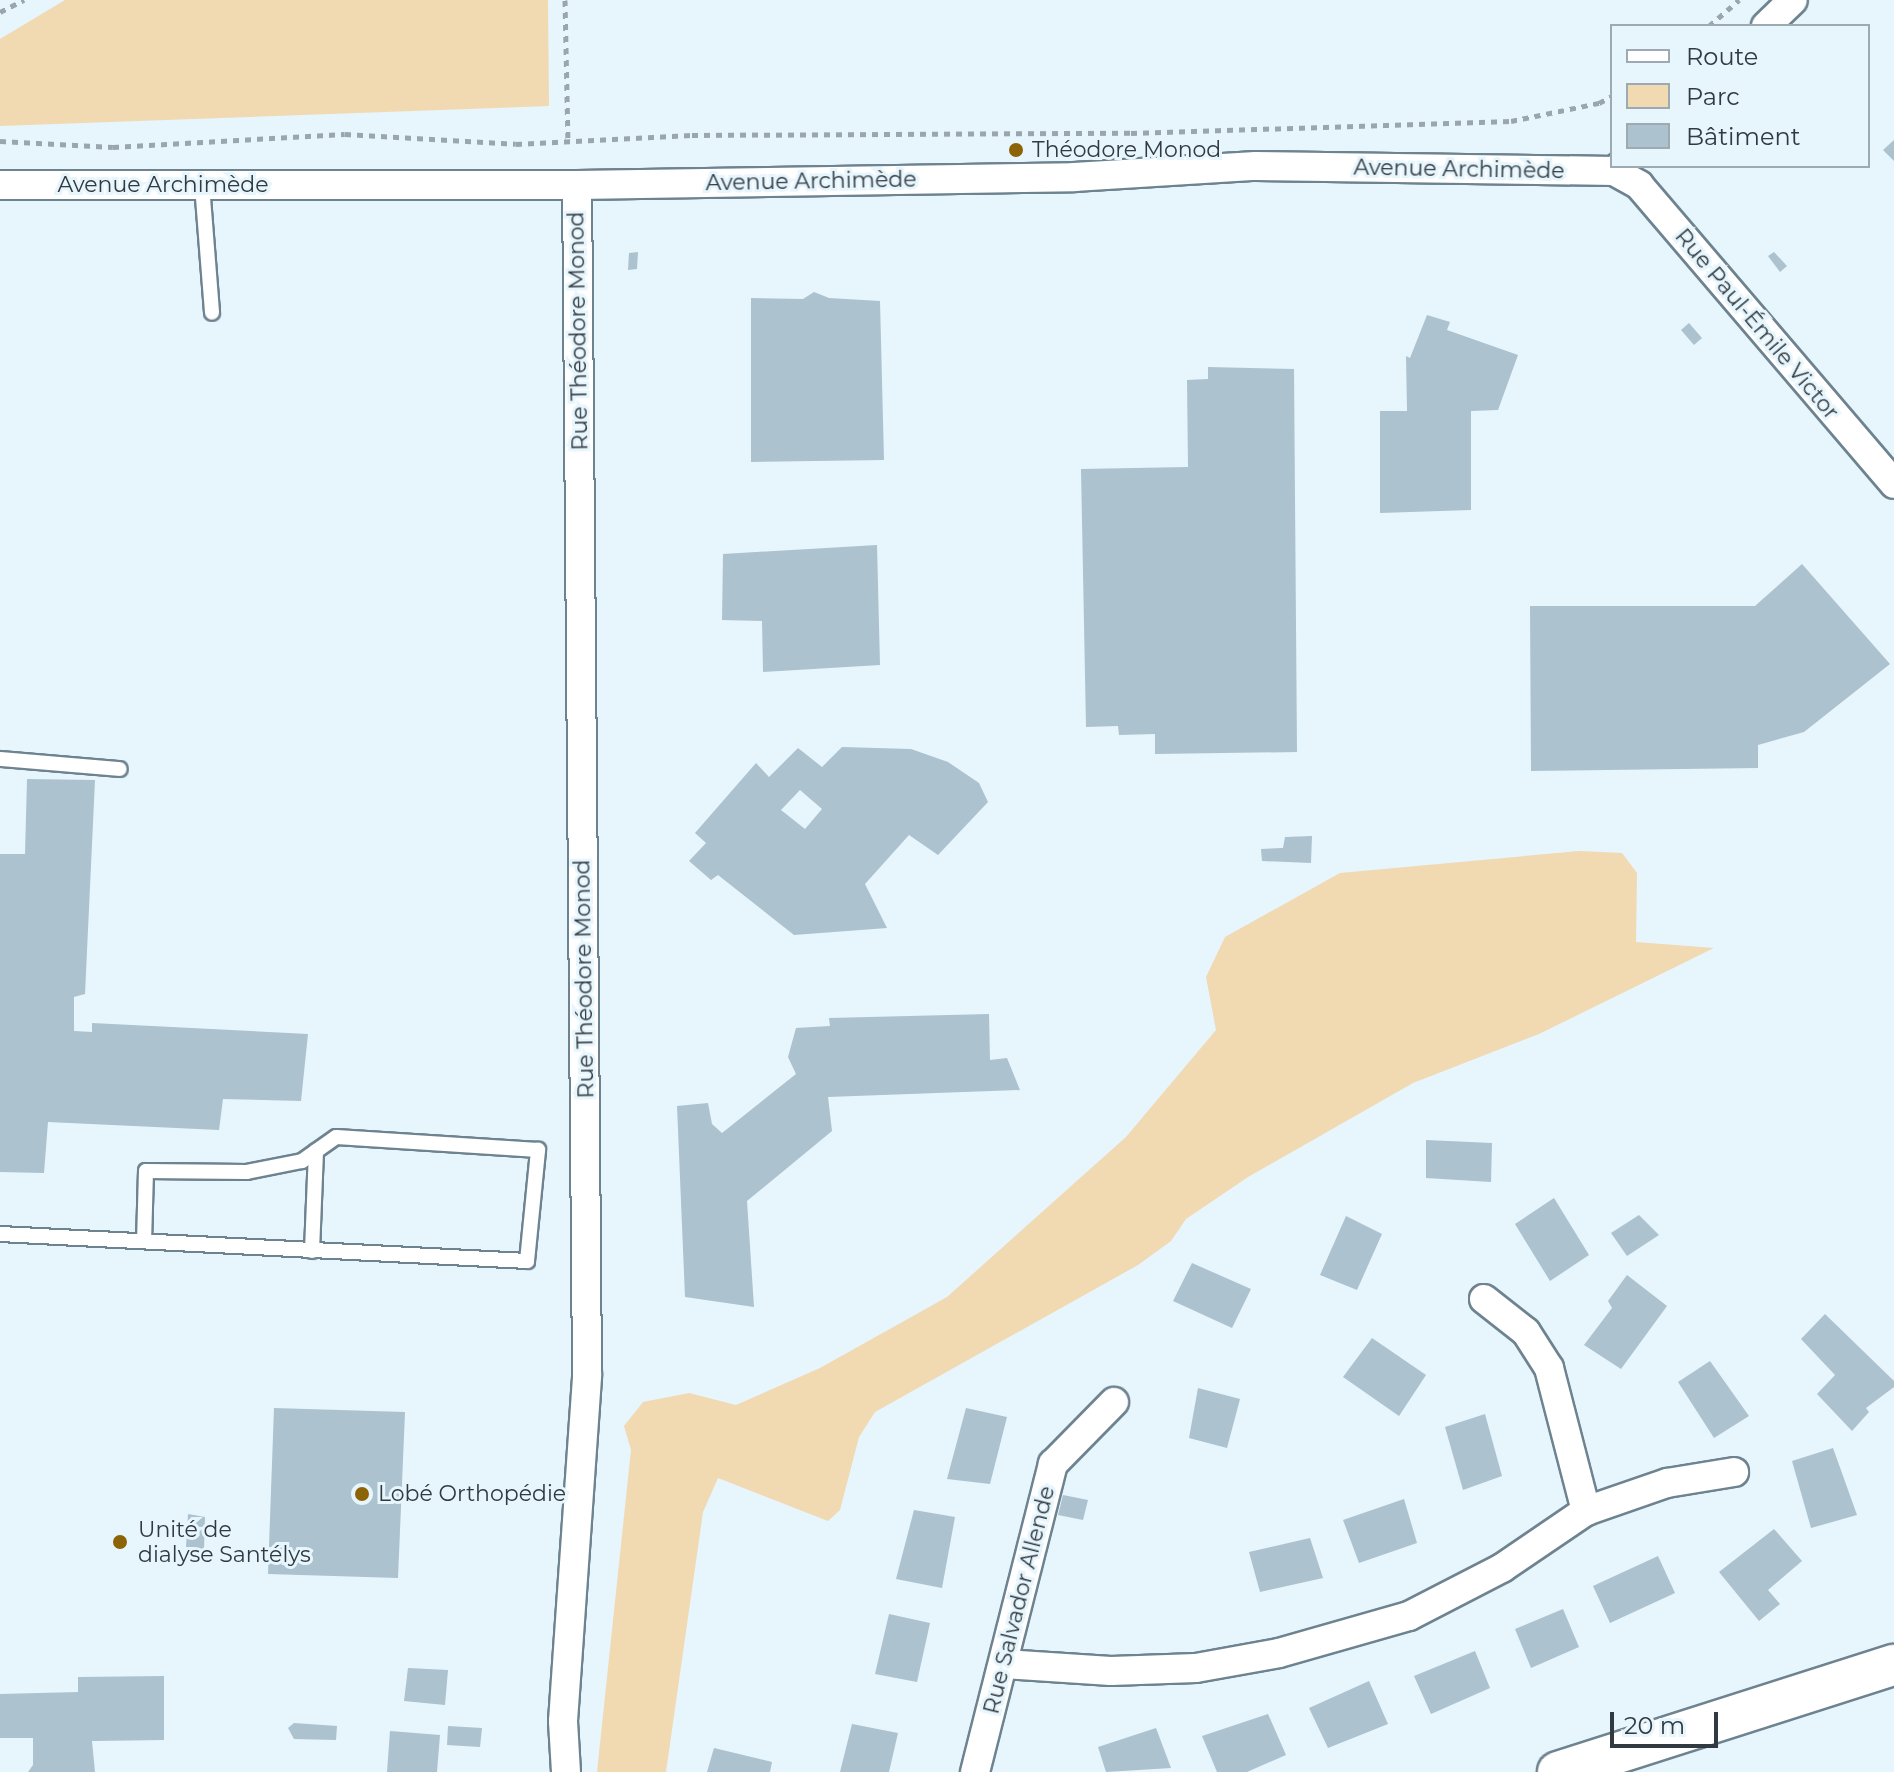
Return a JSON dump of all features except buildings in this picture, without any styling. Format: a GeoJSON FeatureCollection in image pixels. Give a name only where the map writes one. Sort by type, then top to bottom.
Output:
{"type":"FeatureCollection","features":[{"type":"Feature","properties":{"kind":"main road"},"geometry":{"type":"LineString","coordinates":[[1558,1772],[1894,1665]]}},
{"type":"Feature","properties":{"kind":"street"},"geometry":{"type":"LineString","coordinates":[[1768,24],[1793,0]]}},
{"type":"Feature","properties":{"kind":"street","name":"Avenue Archimède"},"geometry":{"type":"LineString","coordinates":[[0,185],[577,185],[1074,177],[1256,166],[1617,169]]}},
{"type":"Feature","properties":{"kind":"street","name":"Rue Paul-Émile Victor"},"geometry":{"type":"LineString","coordinates":[[1617,169],[1639,185],[1894,484]]}},
{"type":"Feature","properties":{"kind":"street","name":"Rue Théodore Monod"},"geometry":{"type":"LineString","coordinates":[[566,1772],[563,1721],[587,1374],[577,185]]}},
{"type":"Feature","properties":{"kind":"street"},"geometry":{"type":"LineString","coordinates":[[1484,1299],[1526,1332],[1549,1368],[1586,1511]]}},
{"type":"Feature","properties":{"kind":"street","name":"Rue Salvador Allende"},"geometry":{"type":"LineString","coordinates":[[975,1772],[1053,1464],[1114,1402]]}},
{"type":"Feature","properties":{"kind":"street"},"geometry":{"type":"LineString","coordinates":[[1004,1664],[1111,1671],[1196,1668],[1279,1653],[1409,1616],[1502,1568],[1586,1511],[1667,1483],[1734,1472]]}},
{"type":"Feature","properties":{"kind":"lane"},"geometry":{"type":"LineString","coordinates":[[202,185],[212,313]]}},
{"type":"Feature","properties":{"kind":"lane"},"geometry":{"type":"LineString","coordinates":[[0,759],[120,769]]}},
{"type":"Feature","properties":{"kind":"lane"},"geometry":{"type":"LineString","coordinates":[[0,1234],[527,1261],[538,1150],[336,1137],[302,1161],[247,1172],[146,1171],[144,1241]]}},
{"type":"Feature","properties":{"kind":"lane"},"geometry":{"type":"LineString","coordinates":[[312,1251],[316,1151]]}},
{"type":"Feature","properties":{"kind":"path"},"geometry":{"type":"LineString","coordinates":[[0,12],[24,0]]}},
{"type":"Feature","properties":{"kind":"path"},"geometry":{"type":"LineString","coordinates":[[565,0],[568,139]]}},
{"type":"Feature","properties":{"kind":"path"},"geometry":{"type":"LineString","coordinates":[[1711,24],[1739,0]]}},
{"type":"Feature","properties":{"kind":"path"},"geometry":{"type":"LineString","coordinates":[[0,141],[113,147],[345,134],[516,144],[568,139],[1131,133],[1511,121],[1599,103],[1610,97]]}},
{"type":"Feature","properties":{"kind":"green space"},"geometry":{"type":"Polygon","coordinates":[[[65,0],[548,0],[549,106],[0,126],[0,39],[65,0]]]}},
{"type":"Feature","properties":{"kind":"green space"},"geometry":{"type":"Polygon","coordinates":[[[1579,851],[1622,853],[1637,873],[1636,942],[1714,948],[1539,1034],[1413,1083],[1248,1177],[1186,1219],[1171,1241],[1138,1265],[875,1412],[859,1437],[840,1510],[828,1521],[718,1478],[703,1512],[666,1772],[597,1772],[631,1450],[624,1426],[643,1402],[689,1393],[736,1405],[820,1368],[947,1297],[1126,1137],[1216,1030],[1206,977],[1225,937],[1340,873],[1579,851]]]}},
{"type":"Feature","properties":{"kind":"place","name":"Théodore Monod"},"geometry":{"type":"Point","coordinates":[1016,150]}},
{"type":"Feature","properties":{"kind":"place","name":"Lobé Orthopédie"},"geometry":{"type":"Point","coordinates":[362,1494]}},
{"type":"Feature","properties":{"kind":"place","name":"Unité de dialyse Santélys"},"geometry":{"type":"Point","coordinates":[120,1542]}}]}
